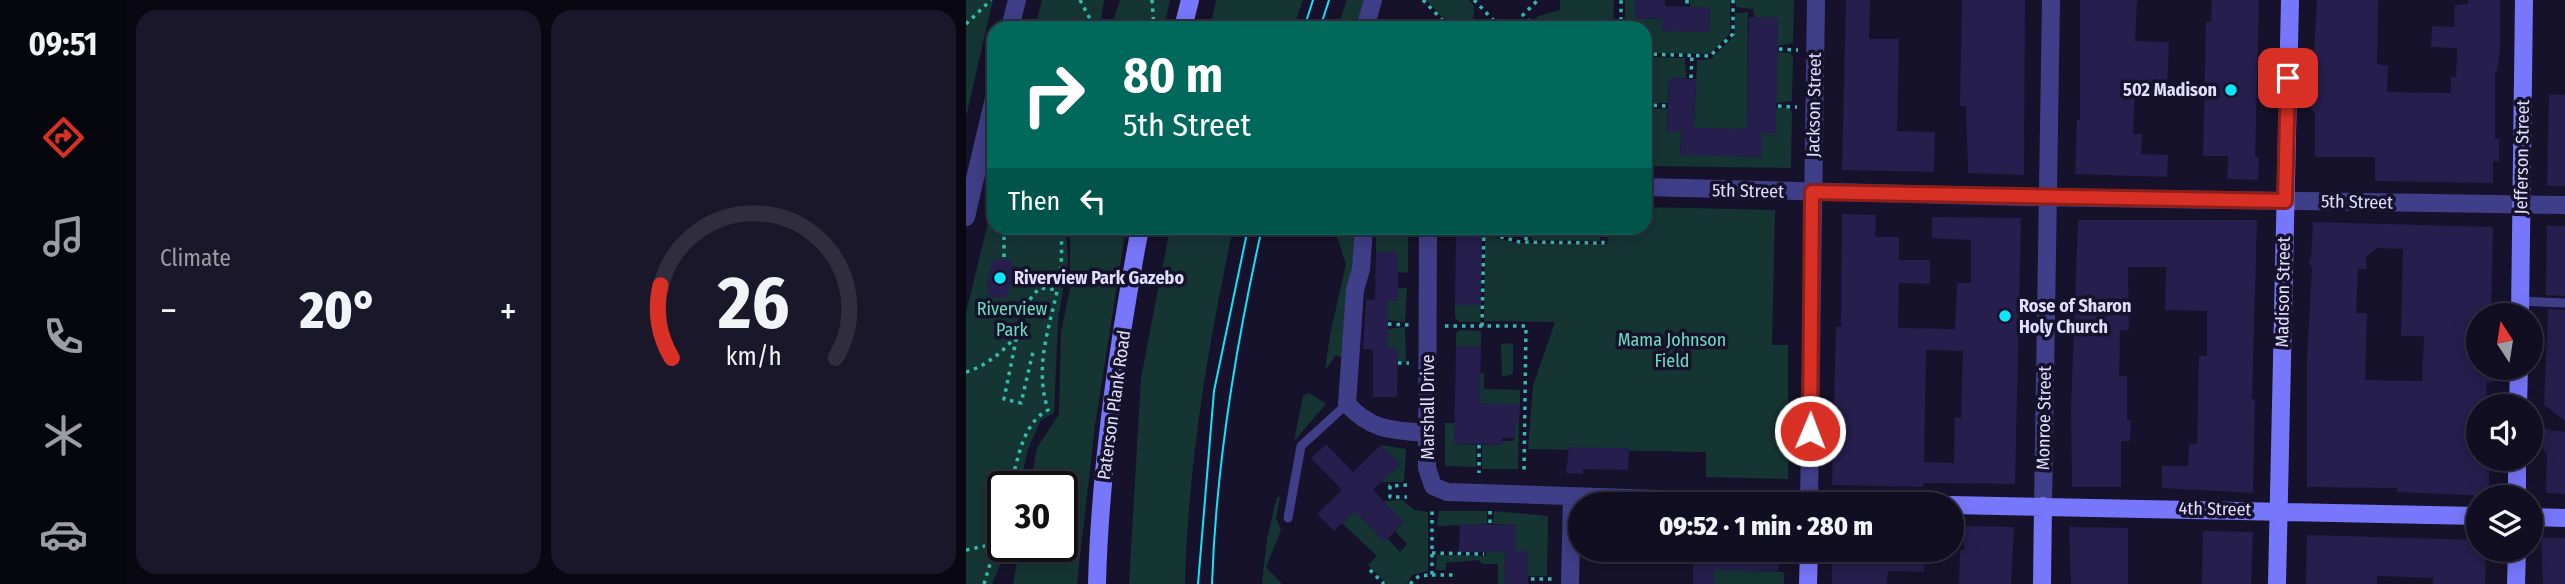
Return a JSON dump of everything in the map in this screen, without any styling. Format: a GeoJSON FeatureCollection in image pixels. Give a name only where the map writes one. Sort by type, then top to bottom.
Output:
{"type":"FeatureCollection","features":[{"type":"Feature","properties":{"kind":"street"},"geometry":{"type":"LineString","coordinates":[[1012,21],[1017,0]]}},
{"type":"Feature","properties":{"kind":"street"},"geometry":{"type":"LineString","coordinates":[[1185,21],[1190,0]]}},
{"type":"Feature","properties":{"kind":"street"},"geometry":{"type":"LineString","coordinates":[[1367,21],[1373,0]]}},
{"type":"Feature","properties":{"kind":"street","name":"Jackson Street"},"geometry":{"type":"LineString","coordinates":[[1809,492],[1816,0]]}},
{"type":"Feature","properties":{"kind":"street","name":"Monroe Street"},"geometry":{"type":"LineString","coordinates":[[2042,584],[2051,0]]}},
{"type":"Feature","properties":{"kind":"street","name":"Madison Street"},"geometry":{"type":"LineString","coordinates":[[2277,584],[2290,0]]}},
{"type":"Feature","properties":{"kind":"street","name":"Jefferson Street"},"geometry":{"type":"LineString","coordinates":[[2520,303],[2524,0]]}},
{"type":"Feature","properties":{"kind":"street"},"geometry":{"type":"LineString","coordinates":[[966,217],[987,127]]}},
{"type":"Feature","properties":{"kind":"street","name":"5th Street"},"geometry":{"type":"LineString","coordinates":[[1652,187],[2565,205]]}},
{"type":"Feature","properties":{"kind":"street","name":"Paterson Plank Road"},"geometry":{"type":"LineString","coordinates":[[1097,584],[1098,527],[1139,235]]}},
{"type":"Feature","properties":{"kind":"street"},"geometry":{"type":"LineString","coordinates":[[1363,235],[1361,269],[1355,290],[1347,404],[1360,418],[1378,428],[1427,433]]}},
{"type":"Feature","properties":{"kind":"street","name":"Marshall Drive"},"geometry":{"type":"LineString","coordinates":[[1428,235],[1428,476],[1437,489],[1568,498]]}},
{"type":"Feature","properties":{"kind":"street","name":"4th Street"},"geometry":{"type":"LineString","coordinates":[[1964,505],[2466,516]]}},
{"type":"Feature","properties":{"kind":"street"},"geometry":{"type":"LineString","coordinates":[[2543,517],[2565,518]]}},
{"type":"Feature","properties":{"kind":"street"},"geometry":{"type":"LineString","coordinates":[[1561,582],[1568,529]]}},
{"type":"Feature","properties":{"kind":"street"},"geometry":{"type":"LineString","coordinates":[[1808,584],[1809,562]]}},
{"type":"Feature","properties":{"kind":"street"},"geometry":{"type":"LineString","coordinates":[[2515,584],[2516,562]]}},
{"type":"Feature","properties":{"kind":"lane"},"geometry":{"type":"LineString","coordinates":[[2543,305],[2565,303]]}},
{"type":"Feature","properties":{"kind":"lane"},"geometry":{"type":"LineString","coordinates":[[1287,518],[1301,446],[1347,404]]}},
{"type":"Feature","properties":{"kind":"path"},"geometry":{"type":"LineString","coordinates":[[966,24],[991,0]]}},
{"type":"Feature","properties":{"kind":"path"},"geometry":{"type":"LineString","coordinates":[[1080,0],[1091,21]]}},
{"type":"Feature","properties":{"kind":"path"},"geometry":{"type":"LineString","coordinates":[[1152,0],[1154,21]]}},
{"type":"Feature","properties":{"kind":"path"},"geometry":{"type":"LineString","coordinates":[[1423,0],[1443,21]]}},
{"type":"Feature","properties":{"kind":"path"},"geometry":{"type":"LineString","coordinates":[[1474,0],[1494,21]]}},
{"type":"Feature","properties":{"kind":"path"},"geometry":{"type":"LineString","coordinates":[[1529,21],[1523,15],[1538,0]]}},
{"type":"Feature","properties":{"kind":"path"},"geometry":{"type":"LineString","coordinates":[[1621,0],[1621,21]]}},
{"type":"Feature","properties":{"kind":"path"},"geometry":{"type":"LineString","coordinates":[[1687,0],[1687,7]]}},
{"type":"Feature","properties":{"kind":"path"},"geometry":{"type":"LineString","coordinates":[[1652,54],[1710,56],[1733,34],[1733,0]]}},
{"type":"Feature","properties":{"kind":"path"},"geometry":{"type":"LineString","coordinates":[[1779,49],[1799,50]]}},
{"type":"Feature","properties":{"kind":"path"},"geometry":{"type":"LineString","coordinates":[[1691,78],[1692,55]]}},
{"type":"Feature","properties":{"kind":"path"},"geometry":{"type":"LineString","coordinates":[[1652,105],[1668,106]]}},
{"type":"Feature","properties":{"kind":"path"},"geometry":{"type":"LineString","coordinates":[[1778,106],[1798,107]]}},
{"type":"Feature","properties":{"kind":"path"},"geometry":{"type":"LineString","coordinates":[[1004,235],[1004,259]]}},
{"type":"Feature","properties":{"kind":"path"},"geometry":{"type":"LineString","coordinates":[[1015,471],[1022,446],[1037,416],[1048,410],[1043,394],[1041,359],[1049,316],[1058,290],[1062,263],[1061,235]]}},
{"type":"Feature","properties":{"kind":"path"},"geometry":{"type":"LineString","coordinates":[[1482,326],[1484,235]]}},
{"type":"Feature","properties":{"kind":"path"},"geometry":{"type":"LineString","coordinates":[[1502,235],[1526,242],[1603,243],[1603,235]]}},
{"type":"Feature","properties":{"kind":"path"},"geometry":{"type":"LineString","coordinates":[[1526,235],[1526,242]]}},
{"type":"Feature","properties":{"kind":"path"},"geometry":{"type":"LineString","coordinates":[[966,372],[990,361],[1018,330],[1024,322],[1028,300],[1040,288],[1058,290]]}},
{"type":"Feature","properties":{"kind":"path"},"geometry":{"type":"LineString","coordinates":[[1388,324],[1410,325]]}},
{"type":"Feature","properties":{"kind":"path"},"geometry":{"type":"LineString","coordinates":[[1444,326],[1526,326],[1524,474]]}},
{"type":"Feature","properties":{"kind":"path"},"geometry":{"type":"LineString","coordinates":[[1018,330],[1004,399],[1021,403],[1033,352]]}},
{"type":"Feature","properties":{"kind":"path"},"geometry":{"type":"LineString","coordinates":[[1398,363],[1409,363]]}},
{"type":"Feature","properties":{"kind":"path"},"geometry":{"type":"LineString","coordinates":[[1479,445],[1479,473]]}},
{"type":"Feature","properties":{"kind":"path"},"geometry":{"type":"LineString","coordinates":[[1407,485],[1390,486],[1390,497],[1407,497]]}},
{"type":"Feature","properties":{"kind":"path"},"geometry":{"type":"LineString","coordinates":[[1432,575],[1433,507]]}},
{"type":"Feature","properties":{"kind":"path"},"geometry":{"type":"LineString","coordinates":[[1490,509],[1490,523]]}},
{"type":"Feature","properties":{"kind":"path"},"geometry":{"type":"LineString","coordinates":[[966,550],[987,546]]}},
{"type":"Feature","properties":{"kind":"path"},"geometry":{"type":"LineString","coordinates":[[1432,553],[1484,554]]}},
{"type":"Feature","properties":{"kind":"path"},"geometry":{"type":"LineString","coordinates":[[984,584],[990,562]]}},
{"type":"Feature","properties":{"kind":"path"},"geometry":{"type":"LineString","coordinates":[[1370,570],[1384,584]]}},
{"type":"Feature","properties":{"kind":"path"},"geometry":{"type":"LineString","coordinates":[[1410,584],[1419,576],[1455,575]]}},
{"type":"Feature","properties":{"kind":"path"},"geometry":{"type":"LineString","coordinates":[[1531,579],[1561,582]]}},
{"type":"Feature","properties":{"kind":"green space"},"geometry":{"type":"Polygon","coordinates":[[[966,0],[993,0],[987,21],[966,117],[966,0]]]}},
{"type":"Feature","properties":{"kind":"green space"},"geometry":{"type":"Polygon","coordinates":[[[1042,0],[1104,0],[1101,21],[1037,21],[1042,0]]]}},
{"type":"Feature","properties":{"kind":"green space"},"geometry":{"type":"Polygon","coordinates":[[[1120,0],[1170,0],[1166,21],[1113,21],[1120,0]]]}},
{"type":"Feature","properties":{"kind":"green space"},"geometry":{"type":"Polygon","coordinates":[[[1216,0],[1303,0],[1296,21],[1212,21],[1216,0]]]}},
{"type":"Feature","properties":{"kind":"green space"},"geometry":{"type":"Polygon","coordinates":[[[1347,0],[1365,0],[1359,21],[1340,21],[1347,0]]]}},
{"type":"Feature","properties":{"kind":"green space"},"geometry":{"type":"Polygon","coordinates":[[[1426,0],[1469,0],[1474,6],[1473,21],[1446,21],[1426,0]]]}},
{"type":"Feature","properties":{"kind":"green space"},"geometry":{"type":"Polygon","coordinates":[[[1560,0],[1614,0],[1613,21],[1534,21],[1538,16],[1560,10],[1560,0]]]}},
{"type":"Feature","properties":{"kind":"green space"},"geometry":{"type":"Polygon","coordinates":[[[1625,0],[1635,0],[1635,18],[1662,19],[1662,31],[1709,32],[1710,7],[1690,7],[1690,0],[1730,0],[1730,33],[1710,54],[1652,53],[1652,21],[1625,21],[1625,0]]]}},
{"type":"Feature","properties":{"kind":"green space"},"geometry":{"type":"Polygon","coordinates":[[[1735,0],[1794,0],[1793,43],[1777,46],[1778,17],[1755,17],[1753,9],[1736,7],[1735,0]]]}},
{"type":"Feature","properties":{"kind":"green space"},"geometry":{"type":"Polygon","coordinates":[[[1748,12],[1747,129],[1694,128],[1697,60],[1711,59],[1734,36],[1735,13],[1748,12]]]}},
{"type":"Feature","properties":{"kind":"green space"},"geometry":{"type":"Polygon","coordinates":[[[1777,52],[1790,53],[1793,57],[1792,101],[1776,103],[1777,52]]]}},
{"type":"Feature","properties":{"kind":"green space"},"geometry":{"type":"Polygon","coordinates":[[[1652,57],[1685,58],[1686,78],[1669,78],[1668,103],[1652,103],[1652,57]]]}},
{"type":"Feature","properties":{"kind":"green space"},"geometry":{"type":"Polygon","coordinates":[[[1652,108],[1668,109],[1667,132],[1681,132],[1680,154],[1762,157],[1762,133],[1775,133],[1776,108],[1789,108],[1792,112],[1791,168],[1652,166],[1652,108]]]}},
{"type":"Feature","properties":{"kind":"green space","name":"Mama Johnson Field"},"geometry":{"type":"Polygon","coordinates":[[[1652,207],[1775,210],[1772,345],[1788,345],[1788,479],[1706,477],[1706,452],[1528,449],[1533,386],[1555,322],[1484,321],[1485,235],[1517,243],[1607,244],[1608,235],[1652,235],[1652,207]]]}},
{"type":"Feature","properties":{"kind":"green space","name":"Riverview Park"},"geometry":{"type":"Polygon","coordinates":[[[987,227],[987,235],[1066,235],[1068,260],[1058,321],[1054,413],[1041,420],[1028,449],[1023,471],[987,471],[987,562],[1001,562],[992,584],[966,584],[966,313],[987,227]]]}},
{"type":"Feature","properties":{"kind":"green space"},"geometry":{"type":"Polygon","coordinates":[[[1070,235],[1125,235],[1095,425],[1077,584],[1013,584],[1017,562],[1078,562],[1078,471],[1033,471],[1037,448],[1059,414],[1061,333],[1070,288],[1070,235]]]}},
{"type":"Feature","properties":{"kind":"green space"},"geometry":{"type":"Polygon","coordinates":[[[1169,235],[1232,235],[1215,316],[1195,449],[1185,584],[1129,584],[1141,378],[1169,235]]]}},
{"type":"Feature","properties":{"kind":"green space"},"geometry":{"type":"Polygon","coordinates":[[[1336,235],[1355,235],[1355,266],[1342,358],[1336,355],[1325,370],[1330,335],[1346,264],[1336,235]]]}},
{"type":"Feature","properties":{"kind":"green space"},"geometry":{"type":"Polygon","coordinates":[[[1376,235],[1408,235],[1408,273],[1398,272],[1398,252],[1376,252],[1376,235]]]}},
{"type":"Feature","properties":{"kind":"green space"},"geometry":{"type":"Polygon","coordinates":[[[1531,235],[1600,235],[1600,241],[1532,240],[1531,235]]]}},
{"type":"Feature","properties":{"kind":"green space"},"geometry":{"type":"Polygon","coordinates":[[[1398,288],[1407,288],[1405,322],[1388,320],[1388,301],[1398,301],[1398,288]]]}},
{"type":"Feature","properties":{"kind":"green space"},"geometry":{"type":"Polygon","coordinates":[[[1455,305],[1481,305],[1480,322],[1460,322],[1455,318],[1455,305]]]}},
{"type":"Feature","properties":{"kind":"green space"},"geometry":{"type":"Polygon","coordinates":[[[1405,327],[1406,362],[1398,362],[1397,348],[1388,348],[1388,329],[1405,327]]]}},
{"type":"Feature","properties":{"kind":"green space"},"geometry":{"type":"Polygon","coordinates":[[[1460,330],[1481,331],[1481,346],[1456,346],[1456,333],[1460,330]]]}},
{"type":"Feature","properties":{"kind":"green space"},"geometry":{"type":"Polygon","coordinates":[[[1513,343],[1513,374],[1502,377],[1501,344],[1513,343]]]}},
{"type":"Feature","properties":{"kind":"green space"},"geometry":{"type":"Polygon","coordinates":[[[1480,373],[1484,373],[1484,389],[1520,390],[1520,404],[1496,404],[1479,418],[1480,373]]]}},
{"type":"Feature","properties":{"kind":"green space"},"geometry":{"type":"Polygon","coordinates":[[[1309,393],[1326,404],[1294,441],[1303,396],[1309,393]]]}},
{"type":"Feature","properties":{"kind":"green space"},"geometry":{"type":"Polygon","coordinates":[[[1445,423],[1455,423],[1454,444],[1476,445],[1476,467],[1445,466],[1445,423]]]}},
{"type":"Feature","properties":{"kind":"green space"},"geometry":{"type":"Polygon","coordinates":[[[1515,423],[1519,423],[1518,469],[1482,469],[1482,445],[1502,445],[1502,441],[1514,441],[1515,423]]]}},
{"type":"Feature","properties":{"kind":"green space"},"geometry":{"type":"Polygon","coordinates":[[[1381,445],[1406,449],[1404,482],[1381,482],[1400,464],[1381,445]]]}},
{"type":"Feature","properties":{"kind":"green space"},"geometry":{"type":"Polygon","coordinates":[[[1277,497],[1280,497],[1276,518],[1281,530],[1266,567],[1282,584],[1262,584],[1267,539],[1277,497]]]}},
{"type":"Feature","properties":{"kind":"green space"},"geometry":{"type":"Polygon","coordinates":[[[1402,500],[1414,510],[1428,512],[1428,571],[1412,575],[1407,584],[1387,584],[1368,565],[1377,556],[1342,523],[1355,511],[1384,541],[1388,539],[1400,552],[1407,544],[1395,531],[1404,522],[1383,501],[1402,500]]]}},
{"type":"Feature","properties":{"kind":"green space"},"geometry":{"type":"Polygon","coordinates":[[[1439,511],[1487,511],[1487,524],[1437,526],[1439,511]]]}},
{"type":"Feature","properties":{"kind":"green space"},"geometry":{"type":"Polygon","coordinates":[[[1494,511],[1548,516],[1547,576],[1528,576],[1528,551],[1516,551],[1516,525],[1493,524],[1494,511]]]}},
{"type":"Feature","properties":{"kind":"green space"},"geometry":{"type":"Polygon","coordinates":[[[1486,552],[1505,552],[1504,584],[1498,584],[1498,564],[1483,564],[1478,560],[1446,563],[1446,570],[1436,570],[1437,555],[1486,556],[1486,552]]]}},
{"type":"Feature","properties":{"kind":"green space"},"geometry":{"type":"Polygon","coordinates":[[[1714,569],[1784,572],[1784,584],[1714,584],[1714,569]]]}},
{"type":"Feature","properties":{"kind":"building"},"geometry":{"type":"Polygon","coordinates":[[[1635,0],[1665,0],[1665,6],[1710,7],[1709,32],[1662,31],[1662,19],[1635,18],[1635,0]]]}},
{"type":"Feature","properties":{"kind":"building"},"geometry":{"type":"Polygon","coordinates":[[[1846,0],[1870,0],[1869,39],[1899,39],[1897,131],[1935,132],[1934,172],[1842,170],[1846,0]]]}},
{"type":"Feature","properties":{"kind":"building"},"geometry":{"type":"Polygon","coordinates":[[[1962,0],[2025,0],[2024,175],[1968,173],[1966,106],[1960,106],[1962,0]]]}},
{"type":"Feature","properties":{"kind":"building"},"geometry":{"type":"Polygon","coordinates":[[[2080,0],[2137,0],[2135,41],[2169,42],[2167,88],[2135,87],[2133,134],[2142,134],[2141,154],[2168,155],[2167,177],[2075,174],[2077,120],[2080,120],[2080,0]]]}},
{"type":"Feature","properties":{"kind":"building","name":"502 Madison"},"geometry":{"type":"Polygon","coordinates":[[[2212,0],[2259,0],[2255,157],[2259,157],[2258,180],[2227,179],[2228,156],[2203,156],[2206,22],[2211,22],[2212,0]]]}},
{"type":"Feature","properties":{"kind":"building"},"geometry":{"type":"Polygon","coordinates":[[[2317,0],[2378,0],[2377,64],[2388,66],[2387,92],[2451,93],[2451,77],[2456,77],[2457,48],[2431,47],[2432,26],[2454,27],[2455,5],[2468,4],[2468,0],[2500,0],[2500,49],[2495,71],[2495,139],[2499,139],[2499,161],[2493,161],[2493,183],[2375,181],[2375,157],[2315,157],[2315,113],[2311,110],[2317,0]]]}},
{"type":"Feature","properties":{"kind":"building"},"geometry":{"type":"Polygon","coordinates":[[[1749,17],[1778,17],[1776,133],[1762,133],[1762,157],[1680,155],[1681,132],[1667,132],[1669,78],[1696,79],[1694,128],[1747,129],[1749,17]]]}},
{"type":"Feature","properties":{"kind":"building"},"geometry":{"type":"Polygon","coordinates":[[[2549,94],[2565,95],[2565,186],[2547,186],[2549,94]]]}},
{"type":"Feature","properties":{"kind":"building"},"geometry":{"type":"Polygon","coordinates":[[[1842,214],[1876,215],[1875,237],[1899,237],[1899,260],[1930,260],[1930,284],[1899,283],[1898,328],[1955,329],[1957,283],[1971,283],[1971,240],[1932,238],[1932,217],[2021,218],[2015,484],[1923,483],[1923,487],[1832,485],[1836,327],[1841,327],[1842,214]],[[1926,350],[1924,462],[1954,463],[1955,418],[1961,418],[1963,351],[1926,350]]]}},
{"type":"Feature","properties":{"kind":"building"},"geometry":{"type":"Polygon","coordinates":[[[2078,220],[2257,220],[2252,399],[2255,399],[2253,493],[2162,488],[2162,466],[2188,466],[2189,444],[2197,444],[2199,356],[2207,356],[2207,311],[2165,310],[2166,267],[2128,267],[2129,330],[2120,330],[2119,376],[2127,376],[2127,420],[2131,420],[2130,441],[2121,441],[2121,487],[2072,487],[2071,407],[2078,220]]]}},
{"type":"Feature","properties":{"kind":"building"},"geometry":{"type":"Polygon","coordinates":[[[2313,222],[2493,227],[2491,303],[2466,303],[2466,380],[2492,380],[2492,383],[2487,382],[2486,394],[2466,394],[2466,471],[2489,471],[2489,485],[2466,485],[2466,495],[2397,492],[2397,488],[2307,487],[2307,358],[2312,268],[2308,261],[2311,259],[2313,222]],[[2377,248],[2366,257],[2366,269],[2358,269],[2356,313],[2367,313],[2365,380],[2422,381],[2424,336],[2401,336],[2403,249],[2377,248]]]}},
{"type":"Feature","properties":{"kind":"building"},"geometry":{"type":"Polygon","coordinates":[[[2547,226],[2565,226],[2565,296],[2546,295],[2547,226]]]}},
{"type":"Feature","properties":{"kind":"building"},"geometry":{"type":"Polygon","coordinates":[[[1456,235],[1482,235],[1481,305],[1455,305],[1456,235]]]}},
{"type":"Feature","properties":{"kind":"building"},"geometry":{"type":"Polygon","coordinates":[[[1376,252],[1398,252],[1398,301],[1388,301],[1388,348],[1398,348],[1397,397],[1373,397],[1373,350],[1363,349],[1366,299],[1375,300],[1376,252]]]}},
{"type":"Feature","properties":{"kind":"building","name":"Riverview Park Gazebo"},"geometry":{"type":"Polygon","coordinates":[[[1000,258],[1010,260],[1014,268],[1008,294],[1000,299],[991,297],[986,289],[992,262],[1000,258]]]}},
{"type":"Feature","properties":{"kind":"building"},"geometry":{"type":"Polygon","coordinates":[[[2548,309],[2565,310],[2565,421],[2544,405],[2548,309]]]}},
{"type":"Feature","properties":{"kind":"building"},"geometry":{"type":"Polygon","coordinates":[[[1456,346],[1481,346],[1480,403],[1520,404],[1519,423],[1515,423],[1514,438],[1502,438],[1502,445],[1454,444],[1456,346]]]}},
{"type":"Feature","properties":{"kind":"building"},"geometry":{"type":"Polygon","coordinates":[[[2544,429],[2565,432],[2565,494],[2546,493],[2547,454],[2543,449],[2544,429]]]}},
{"type":"Feature","properties":{"kind":"building"},"geometry":{"type":"Polygon","coordinates":[[[1326,444],[1353,472],[1381,445],[1400,464],[1373,490],[1404,522],[1384,542],[1355,511],[1334,531],[1317,514],[1342,490],[1311,458],[1326,444]]]}},
{"type":"Feature","properties":{"kind":"building"},"geometry":{"type":"Polygon","coordinates":[[[1569,447],[1629,448],[1628,470],[1583,469],[1583,474],[1566,473],[1569,447]]]}},
{"type":"Feature","properties":{"kind":"building"},"geometry":{"type":"Polygon","coordinates":[[[1460,524],[1516,525],[1516,551],[1528,551],[1528,584],[1504,584],[1505,552],[1459,552],[1460,524]]]}},
{"type":"Feature","properties":{"kind":"building"},"geometry":{"type":"Polygon","coordinates":[[[1964,526],[2014,527],[2011,584],[1959,584],[1960,562],[1964,562],[1964,526]]]}},
{"type":"Feature","properties":{"kind":"building"},"geometry":{"type":"Polygon","coordinates":[[[2069,527],[2128,528],[2128,584],[2071,584],[2069,527]]]}},
{"type":"Feature","properties":{"kind":"building"},"geometry":{"type":"Polygon","coordinates":[[[2203,531],[2253,532],[2251,584],[2202,584],[2203,531]]]}},
{"type":"Feature","properties":{"kind":"building"},"geometry":{"type":"Polygon","coordinates":[[[2307,535],[2466,540],[2466,562],[2486,562],[2485,584],[2433,584],[2433,578],[2377,576],[2377,584],[2306,584],[2307,535]]]}},
{"type":"Feature","properties":{"kind":"building"},"geometry":{"type":"Polygon","coordinates":[[[2543,537],[2565,538],[2565,584],[2543,584],[2543,537]]]}},
{"type":"Feature","properties":{"kind":"building"},"geometry":{"type":"Polygon","coordinates":[[[1693,562],[1778,562],[1778,571],[1714,570],[1714,584],[1693,584],[1693,562]]]}},
{"type":"Feature","properties":{"kind":"building"},"geometry":{"type":"Polygon","coordinates":[[[1832,562],[1924,562],[1924,572],[1888,571],[1887,584],[1832,584],[1832,562]]]}},
{"type":"Feature","properties":{"kind":"tram line"},"geometry":{"type":"LineString","coordinates":[[1306,21],[1313,0]]}},
{"type":"Feature","properties":{"kind":"tram line"},"geometry":{"type":"LineString","coordinates":[[1322,21],[1329,0]]}},
{"type":"Feature","properties":{"kind":"tram line"},"geometry":{"type":"LineString","coordinates":[[1198,584],[1214,391],[1247,235]]}},
{"type":"Feature","properties":{"kind":"tram line"},"geometry":{"type":"LineString","coordinates":[[1212,584],[1218,494],[1229,405],[1261,235]]}},
{"type":"Feature","properties":{"kind":"place","name":"502 Madison"},"geometry":{"type":"Point","coordinates":[2231,90]}},
{"type":"Feature","properties":{"kind":"place","name":"Riverview Park Gazebo"},"geometry":{"type":"Point","coordinates":[1000,278]}},
{"type":"Feature","properties":{"kind":"place","name":"Rose of Sharon Holy Church"},"geometry":{"type":"Point","coordinates":[2005,316]}},
{"type":"Feature","properties":{"kind":"route"},"geometry":{"type":"LineString","coordinates":[[1810,431],[1812,192],[2285,201],[2288,78]]}}]}
